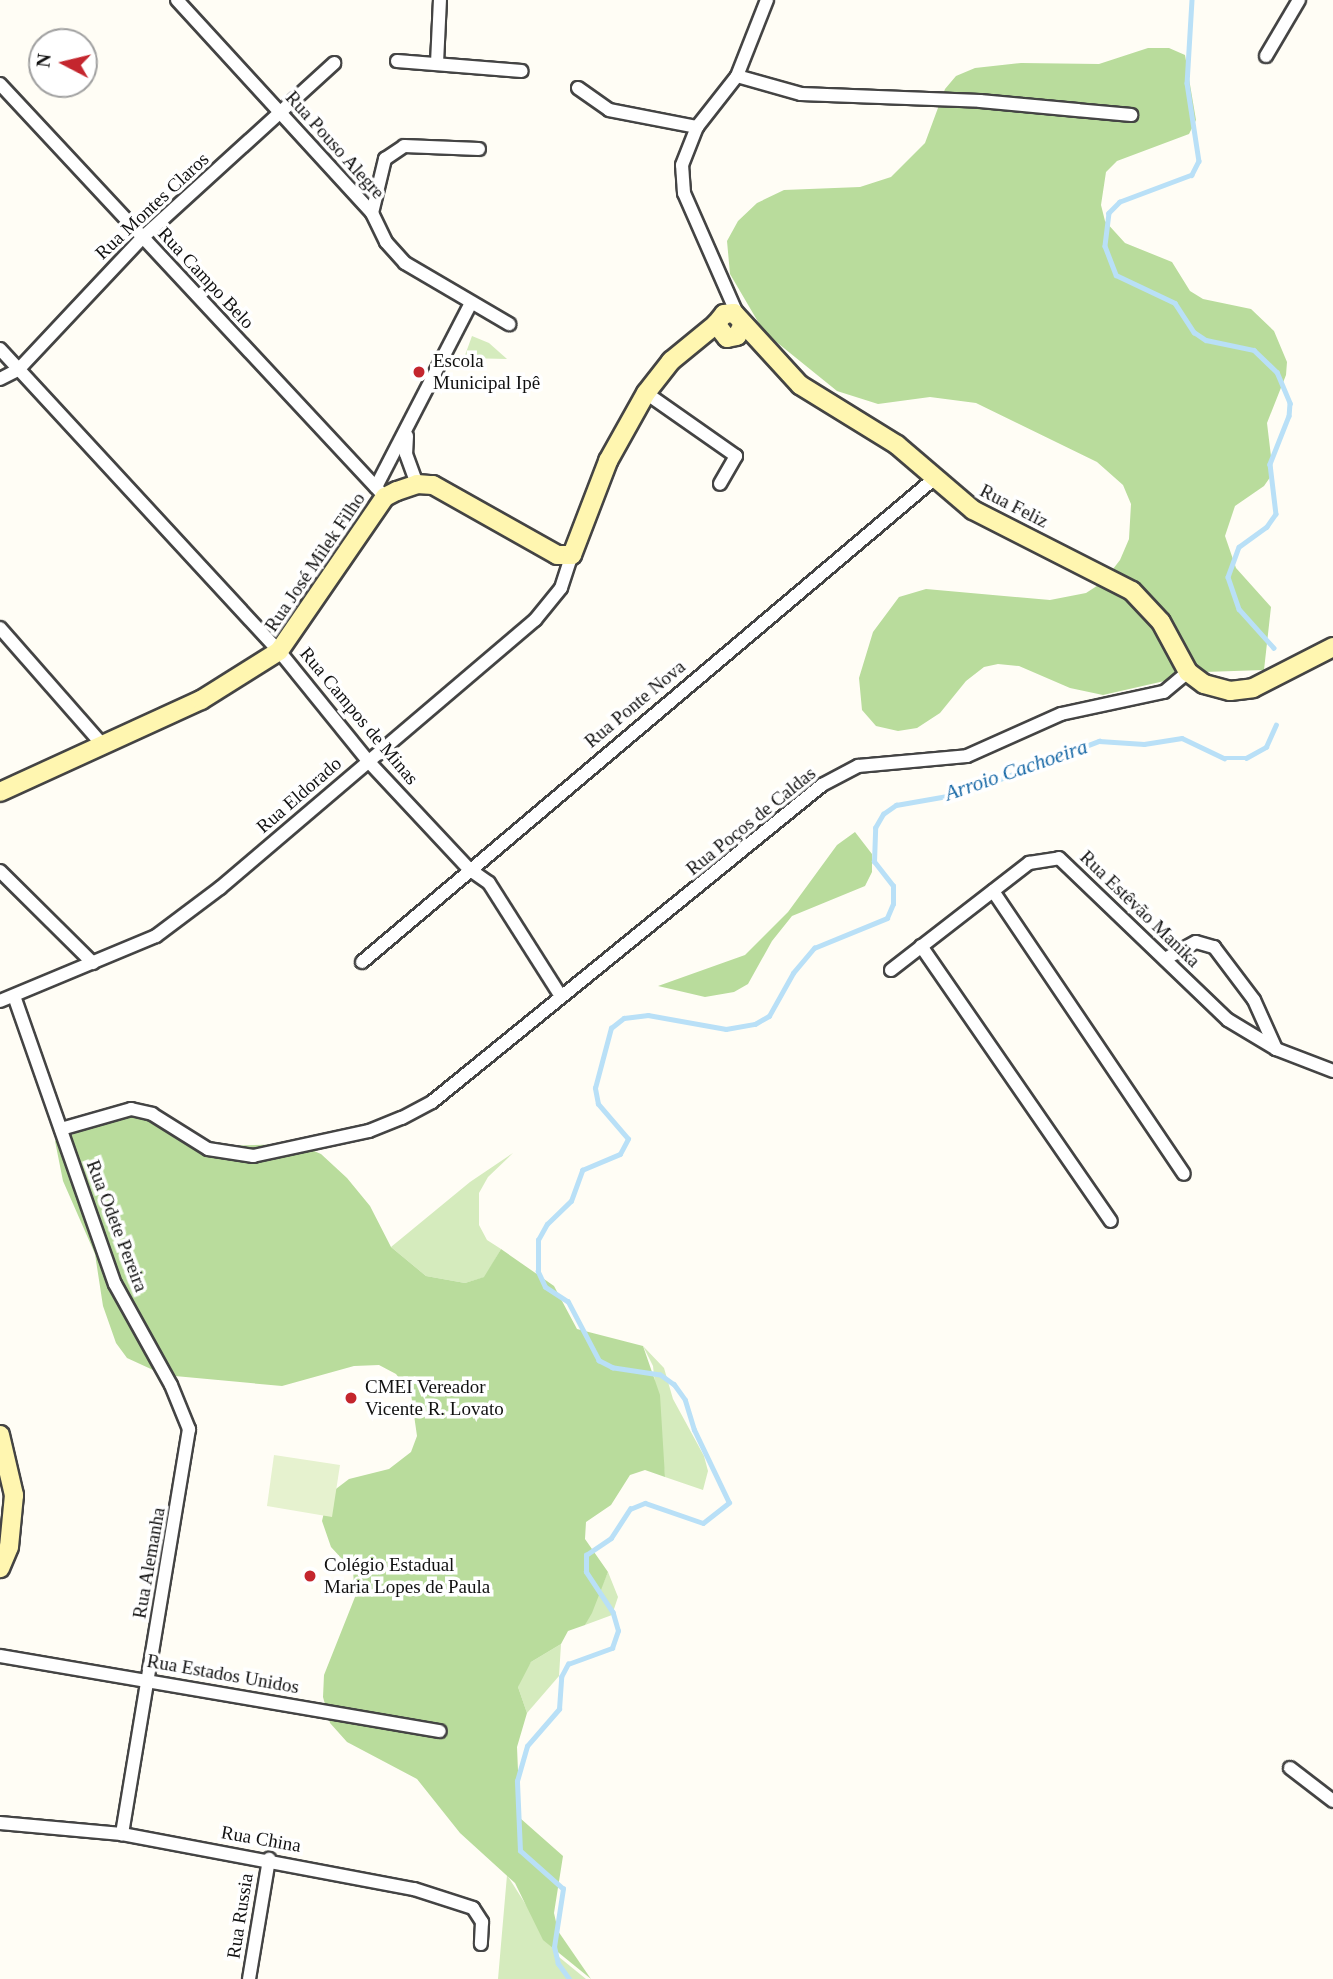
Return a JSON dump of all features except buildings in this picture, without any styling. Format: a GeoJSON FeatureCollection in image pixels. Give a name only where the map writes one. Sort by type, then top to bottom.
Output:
{"type":"FeatureCollection","features":[{"type":"Feature","properties":{"kind":"street","name":"Rua Pouso Alegre"},"geometry":{"type":"LineString","coordinates":[[177,0],[372,213],[386,242],[405,263],[470,304],[509,324]]}},
{"type":"Feature","properties":{"kind":"street"},"geometry":{"type":"LineString","coordinates":[[437,63],[440,0]]}},
{"type":"Feature","properties":{"kind":"street"},"geometry":{"type":"LineString","coordinates":[[730,326],[715,258],[684,193],[682,165],[697,127],[737,76],[767,0]]}},
{"type":"Feature","properties":{"kind":"street"},"geometry":{"type":"LineString","coordinates":[[1266,56],[1299,0]]}},
{"type":"Feature","properties":{"kind":"street"},"geometry":{"type":"LineString","coordinates":[[397,61],[522,71]]}},
{"type":"Feature","properties":{"kind":"street","name":"Rua Montes Claros"},"geometry":{"type":"LineString","coordinates":[[0,379],[18,370],[142,238],[334,63]]}},
{"type":"Feature","properties":{"kind":"street"},"geometry":{"type":"LineString","coordinates":[[737,76],[801,94],[980,101],[1131,115]]}},
{"type":"Feature","properties":{"kind":"street","name":"Rua Campo Belo"},"geometry":{"type":"LineString","coordinates":[[0,84],[381,492]]}},
{"type":"Feature","properties":{"kind":"street"},"geometry":{"type":"LineString","coordinates":[[578,88],[609,110],[697,127]]}},
{"type":"Feature","properties":{"kind":"street"},"geometry":{"type":"LineString","coordinates":[[372,213],[386,159],[404,146],[479,149]]}},
{"type":"Feature","properties":{"kind":"street"},"geometry":{"type":"LineString","coordinates":[[715,258],[730,326]]}},
{"type":"Feature","properties":{"kind":"street"},"geometry":{"type":"LineString","coordinates":[[381,492],[407,432],[470,304]]}},
{"type":"Feature","properties":{"kind":"street"},"geometry":{"type":"LineString","coordinates":[[407,432],[406,454],[418,484],[433,485],[557,555],[572,555],[608,461],[646,393],[681,354],[730,326]]}},
{"type":"Feature","properties":{"kind":"street","name":"Rua Feliz"},"geometry":{"type":"LineString","coordinates":[[730,326],[800,386],[897,445],[973,510],[1132,592],[1161,622],[1188,672]]}},
{"type":"Feature","properties":{"kind":"street","name":"Rua Campos de Minas"},"geometry":{"type":"LineString","coordinates":[[0,349],[279,651],[368,761],[468,869],[489,883],[560,995]]}},
{"type":"Feature","properties":{"kind":"street"},"geometry":{"type":"LineString","coordinates":[[646,393],[736,456],[720,484]]}},
{"type":"Feature","properties":{"kind":"street","name":"Rua Ponte Nova"},"geometry":{"type":"LineString","coordinates":[[362,962],[468,869],[935,478]]}},
{"type":"Feature","properties":{"kind":"street","name":"Rua José Milek Filho"},"geometry":{"type":"LineString","coordinates":[[0,793],[201,700],[279,651],[381,492],[418,484]]}},
{"type":"Feature","properties":{"kind":"street","name":"Rua Eldorado"},"geometry":{"type":"LineString","coordinates":[[0,1001],[156,936],[220,888],[535,620],[561,588],[572,555]]}},
{"type":"Feature","properties":{"kind":"street"},"geometry":{"type":"LineString","coordinates":[[0,628],[102,744]]}},
{"type":"Feature","properties":{"kind":"street"},"geometry":{"type":"LineString","coordinates":[[1188,672],[1220,690],[1242,690],[1267,683],[1333,647]]}},
{"type":"Feature","properties":{"kind":"street","name":"Rua Poços de Caldas"},"geometry":{"type":"LineString","coordinates":[[61,1129],[131,1109],[152,1114],[208,1149],[253,1156],[369,1131],[432,1102],[560,995],[700,888],[822,785],[858,766],[967,756],[1061,714],[1164,692],[1188,672]]}},
{"type":"Feature","properties":{"kind":"street","name":"Rua Estêvão Manika"},"geometry":{"type":"LineString","coordinates":[[891,970],[1029,863],[1059,858],[1228,1020],[1276,1049],[1333,1071]]}},
{"type":"Feature","properties":{"kind":"street"},"geometry":{"type":"LineString","coordinates":[[0,871],[93,963]]}},
{"type":"Feature","properties":{"kind":"street"},"geometry":{"type":"LineString","coordinates":[[993,891],[1184,1174]]}},
{"type":"Feature","properties":{"kind":"street"},"geometry":{"type":"LineString","coordinates":[[1165,959],[1196,942],[1214,947],[1254,1000],[1276,1049]]}},
{"type":"Feature","properties":{"kind":"street"},"geometry":{"type":"LineString","coordinates":[[921,946],[1111,1221]]}},
{"type":"Feature","properties":{"kind":"street","name":"Rua Odete Pereira"},"geometry":{"type":"LineString","coordinates":[[14,996],[115,1284],[171,1385],[189,1429],[185,1464]]}},
{"type":"Feature","properties":{"kind":"street"},"geometry":{"type":"LineString","coordinates":[[0,1435],[13,1495],[9,1546],[0,1568]]}},
{"type":"Feature","properties":{"kind":"street","name":"Rua Alemanha"},"geometry":{"type":"LineString","coordinates":[[122,1834],[185,1464]]}},
{"type":"Feature","properties":{"kind":"street","name":"Rua Estados Unidos"},"geometry":{"type":"LineString","coordinates":[[0,1656],[440,1731]]}},
{"type":"Feature","properties":{"kind":"street"},"geometry":{"type":"LineString","coordinates":[[1290,1768],[1333,1801]]}},
{"type":"Feature","properties":{"kind":"street","name":"Rua China"},"geometry":{"type":"LineString","coordinates":[[0,1823],[122,1834],[269,1859],[414,1889],[473,1908],[482,1922],[481,1944]]}},
{"type":"Feature","properties":{"kind":"street","name":"Rua Russia"},"geometry":{"type":"LineString","coordinates":[[249,1979],[269,1859]]}},
{"type":"Feature","properties":{"kind":"green space"},"geometry":{"type":"Polygon","coordinates":[[[1148,48],[1169,48],[1185,55],[1196,120],[1189,134],[1117,161],[1106,172],[1101,205],[1105,221],[1125,243],[1172,262],[1190,291],[1203,299],[1251,309],[1274,331],[1287,362],[1286,375],[1267,423],[1273,473],[1264,486],[1235,506],[1225,536],[1236,568],[1271,607],[1264,670],[1204,672],[1103,695],[1070,688],[1019,666],[998,664],[984,667],[966,681],[940,713],[917,728],[898,731],[876,726],[862,710],[859,678],[873,632],[899,597],[926,589],[1050,600],[1086,593],[1103,582],[1120,560],[1129,539],[1131,504],[1123,485],[1097,462],[976,403],[930,397],[878,404],[837,391],[764,332],[730,274],[727,241],[738,221],[757,203],[784,190],[860,187],[891,177],[925,143],[945,89],[956,76],[975,68],[1021,63],[1099,64],[1148,48]]]}},
{"type":"Feature","properties":{"kind":"green space"},"geometry":{"type":"Polygon","coordinates":[[[472,336],[489,343],[507,359],[464,358],[472,336]]]}},
{"type":"Feature","properties":{"kind":"green space"},"geometry":{"type":"Polygon","coordinates":[[[855,832],[872,854],[872,872],[865,886],[792,916],[772,941],[748,984],[734,992],[705,997],[658,986],[745,955],[788,912],[837,845],[855,832]]]}},
{"type":"Feature","properties":{"kind":"green space"},"geometry":{"type":"Polygon","coordinates":[[[133,1112],[216,1146],[298,1144],[321,1154],[347,1178],[370,1206],[391,1247],[426,1276],[465,1283],[484,1277],[501,1249],[554,1286],[577,1329],[643,1346],[660,1395],[665,1477],[645,1470],[630,1475],[611,1505],[586,1522],[585,1539],[608,1572],[592,1613],[585,1625],[568,1631],[561,1644],[531,1662],[518,1687],[527,1713],[517,1747],[520,1818],[563,1856],[554,1913],[558,1931],[591,1979],[543,1940],[515,1883],[460,1833],[417,1779],[347,1742],[330,1723],[323,1697],[324,1675],[355,1597],[353,1571],[331,1547],[322,1521],[328,1495],[349,1479],[389,1469],[411,1452],[417,1436],[411,1394],[396,1374],[379,1365],[354,1366],[282,1386],[164,1375],[127,1358],[116,1343],[103,1306],[95,1254],[63,1181],[55,1141],[133,1112]]]}},
{"type":"Feature","properties":{"kind":"green space"},"geometry":{"type":"Polygon","coordinates":[[[513,1153],[488,1177],[479,1193],[479,1225],[487,1240],[501,1249],[485,1277],[465,1283],[426,1276],[391,1247],[470,1182],[513,1153]]]}},
{"type":"Feature","properties":{"kind":"green space"},"geometry":{"type":"Polygon","coordinates":[[[643,1346],[664,1368],[673,1399],[704,1456],[708,1471],[703,1490],[665,1477],[653,1366],[643,1346]]]}},
{"type":"Feature","properties":{"kind":"green space"},"geometry":{"type":"Polygon","coordinates":[[[274,1455],[340,1465],[332,1517],[267,1506],[274,1455]]]}},
{"type":"Feature","properties":{"kind":"green space"},"geometry":{"type":"Polygon","coordinates":[[[608,1572],[618,1597],[612,1615],[585,1625],[608,1572]]]}},
{"type":"Feature","properties":{"kind":"green space"},"geometry":{"type":"Polygon","coordinates":[[[561,1644],[559,1676],[527,1713],[518,1687],[520,1677],[531,1662],[561,1644]]]}},
{"type":"Feature","properties":{"kind":"green space"},"geometry":{"type":"Polygon","coordinates":[[[507,1875],[559,1957],[586,1979],[498,1979],[507,1875]]]}},
{"type":"Feature","properties":{"kind":"waterway","name":"Arroio Cachoeira"},"geometry":{"type":"LineString","coordinates":[[1192,0],[1187,83],[1199,161],[1192,175],[1120,202],[1109,213],[1105,246],[1116,275],[1175,303],[1194,332],[1206,340],[1254,350],[1277,372],[1290,403],[1289,416],[1270,464],[1276,514],[1267,527],[1239,547],[1228,577],[1239,609],[1274,648]]}},
{"type":"Feature","properties":{"kind":"waterway","name":"Arroio Cachoeira"},"geometry":{"type":"LineString","coordinates":[[569,1979],[558,1964],[554,1947],[563,1889],[520,1851],[517,1781],[527,1746],[559,1709],[561,1677],[568,1664],[612,1648],[618,1631],[613,1613],[586,1572],[586,1555],[611,1538],[630,1509],[645,1503],[703,1523],[729,1503],[694,1430],[685,1400],[674,1385],[660,1375],[613,1368],[599,1361],[568,1302],[545,1287],[538,1272],[538,1240],[547,1224],[571,1201],[582,1170],[620,1154],[628,1139],[598,1104],[595,1088],[611,1028],[624,1018],[648,1015],[726,1029],[755,1024],[769,1016],[793,973],[814,948],[887,918],[893,904],[893,886],[874,862],[875,828],[883,814],[896,805],[964,793],[1099,741],[1144,744],[1182,738],[1224,758],[1246,758],[1266,747],[1276,725]]}},
{"type":"Feature","properties":{"kind":"place","name":"Escola Municipal Ipê"},"geometry":{"type":"Point","coordinates":[419,372]}},
{"type":"Feature","properties":{"kind":"place","name":"CMEI Vereador Vicente R. Lovato"},"geometry":{"type":"Point","coordinates":[351,1398]}},
{"type":"Feature","properties":{"kind":"place","name":"Colégio Estadual Maria Lopes de Paula"},"geometry":{"type":"Point","coordinates":[310,1576]}}]}
